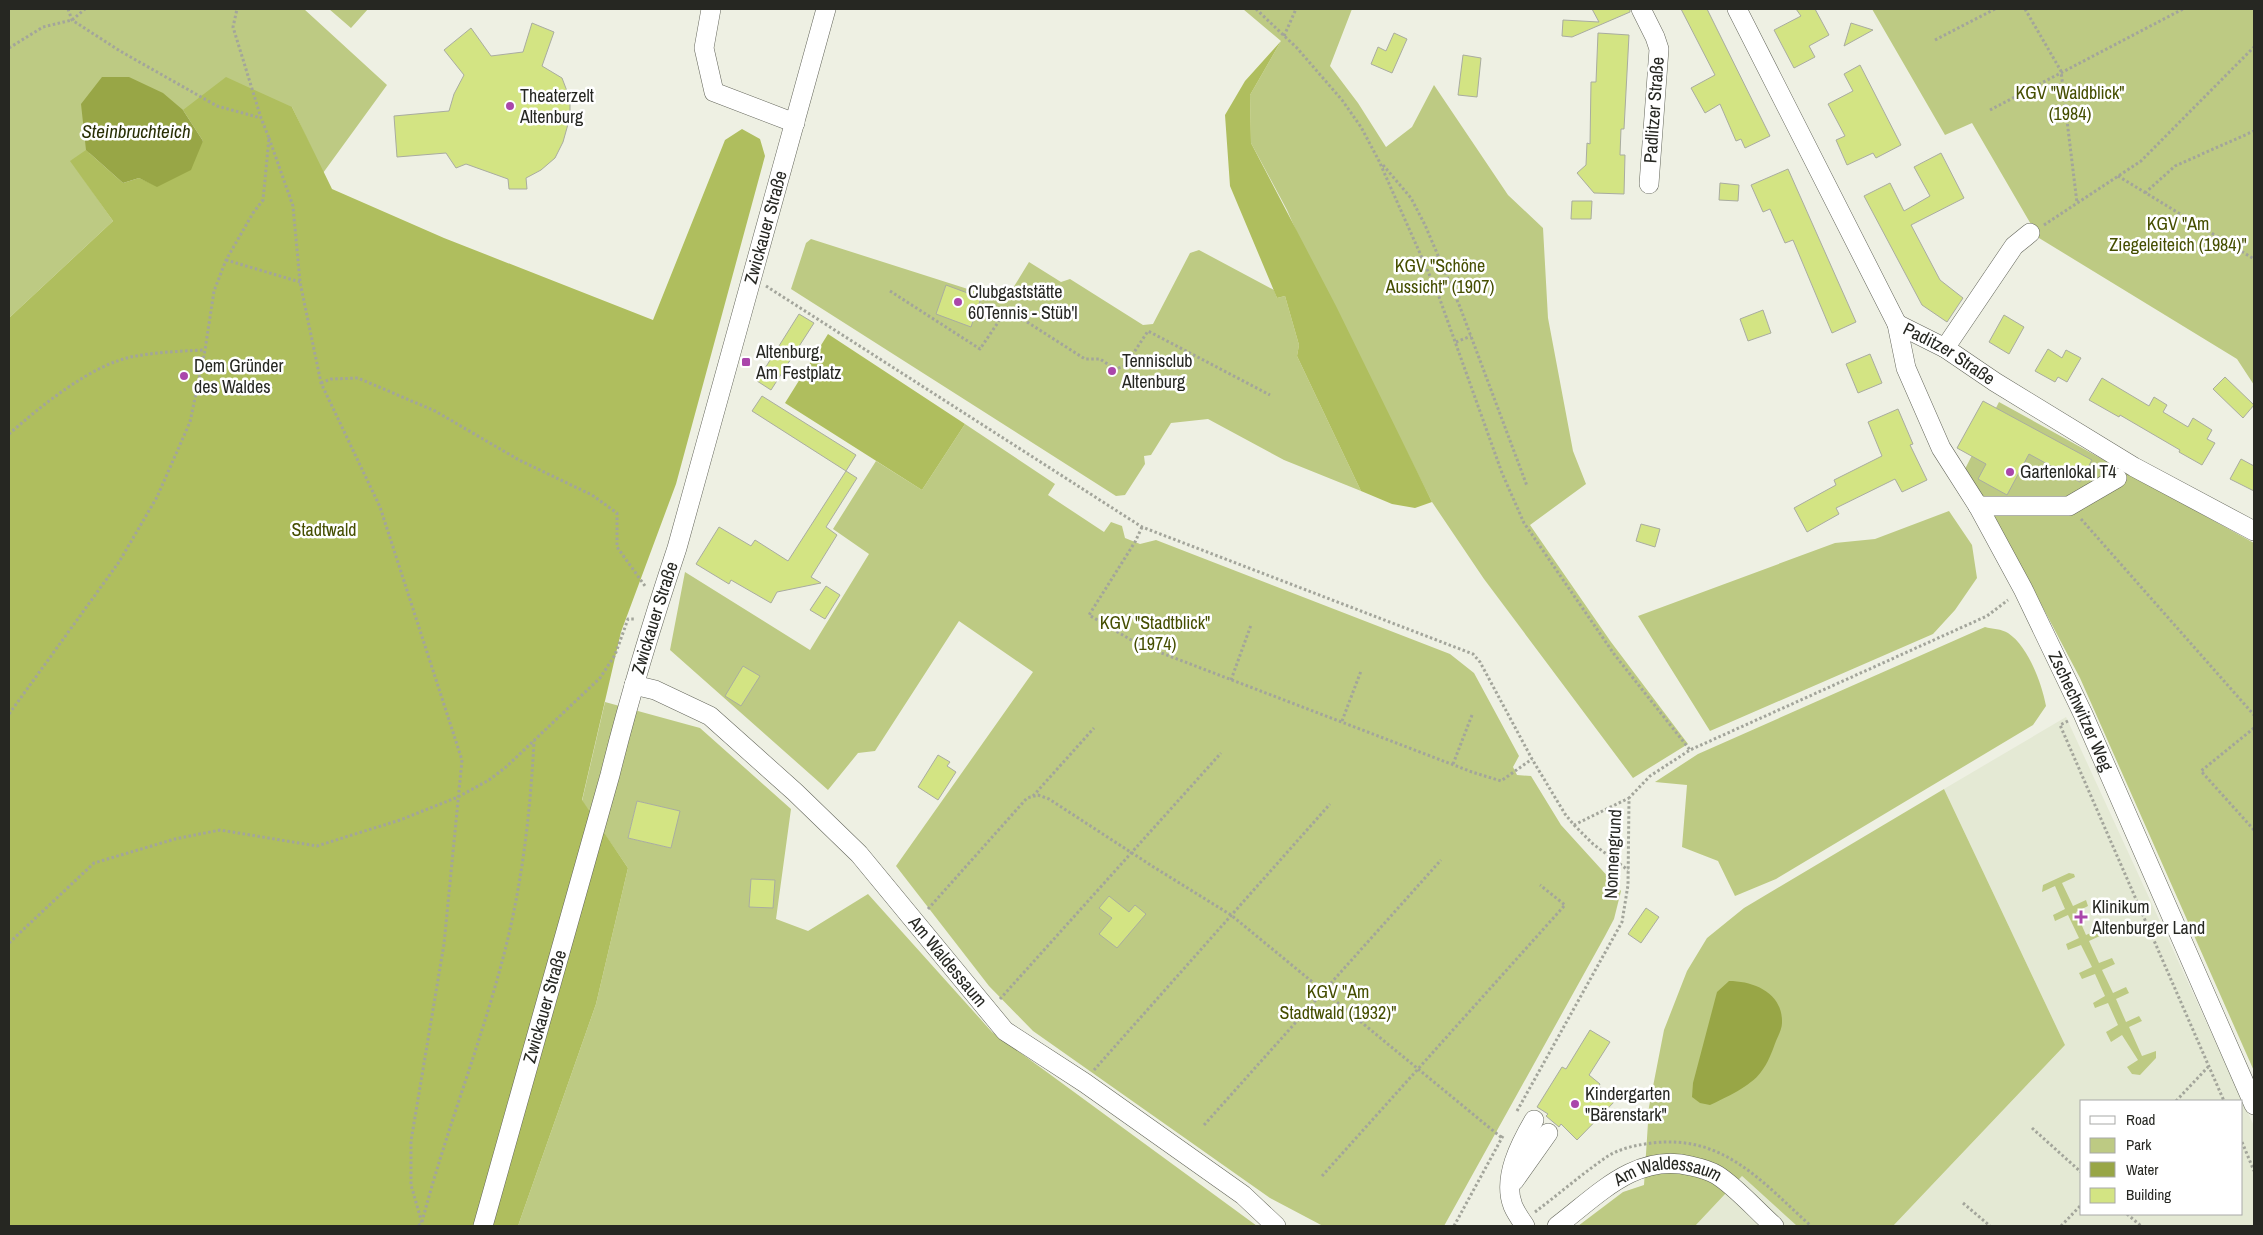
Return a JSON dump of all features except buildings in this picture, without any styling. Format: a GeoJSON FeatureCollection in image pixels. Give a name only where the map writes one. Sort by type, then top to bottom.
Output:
{"type":"FeatureCollection","features":[{"type":"Feature","properties":{"kind":"street"},"geometry":{"type":"LineString","coordinates":[[711,9],[704,48],[714,92],[795,123]]}},
{"type":"Feature","properties":{"kind":"street","name":"Zwickauer Straße"},"geometry":{"type":"LineString","coordinates":[[483,1226],[634,685],[677,548],[826,9]]}},
{"type":"Feature","properties":{"kind":"street","name":"Padlitzer Straße"},"geometry":{"type":"LineString","coordinates":[[1641,9],[1655,37],[1659,50],[1649,184]]}},
{"type":"Feature","properties":{"kind":"street","name":"Paditzer Straße"},"geometry":{"type":"LineString","coordinates":[[1737,9],[1897,324],[1945,348],[1996,382],[2134,467],[2254,531]]}},
{"type":"Feature","properties":{"kind":"street"},"geometry":{"type":"LineString","coordinates":[[1945,348],[2014,246],[2030,233]]}},
{"type":"Feature","properties":{"kind":"street","name":"Zschechwitzer Weg"},"geometry":{"type":"LineString","coordinates":[[1897,324],[1906,368],[1941,448],[1978,506],[2023,589],[2084,714],[2254,1105]]}},
{"type":"Feature","properties":{"kind":"street"},"geometry":{"type":"LineString","coordinates":[[1978,506],[2069,506],[2117,478]]}},
{"type":"Feature","properties":{"kind":"street","name":"Am Waldessaum"},"geometry":{"type":"LineString","coordinates":[[634,685],[655,690],[710,716],[795,792],[859,854],[984,1008],[1005,1031],[1085,1083],[1243,1195],[1276,1226]]}},
{"type":"Feature","properties":{"kind":"street"},"geometry":{"type":"LineString","coordinates":[[1525,1226],[1513,1205],[1511,1185],[1514,1162],[1522,1141],[1534,1120]]}},
{"type":"Feature","properties":{"kind":"street"},"geometry":{"type":"LineString","coordinates":[[1511,1185],[1548,1134]]}},
{"type":"Feature","properties":{"kind":"street","name":"Am Waldessaum"},"geometry":{"type":"LineString","coordinates":[[1557,1226],[1618,1179],[1648,1165],[1665,1164],[1683,1164],[1716,1174],[1774,1226]]}},
{"type":"Feature","properties":{"kind":"path"},"geometry":{"type":"LineString","coordinates":[[68,9],[72,20],[120,51],[217,106],[261,118]]}},
{"type":"Feature","properties":{"kind":"path"},"geometry":{"type":"LineString","coordinates":[[9,48],[43,27],[72,20],[85,9]]}},
{"type":"Feature","properties":{"kind":"path"},"geometry":{"type":"LineString","coordinates":[[236,9],[233,27],[261,118],[293,206],[300,282],[321,383],[380,507],[462,760],[444,944],[411,1140],[411,1185],[422,1223]]}},
{"type":"Feature","properties":{"kind":"path"},"geometry":{"type":"LineString","coordinates":[[1256,9],[1284,36],[1342,100],[1361,127],[1379,161],[1438,294],[1502,473],[1524,523],[1614,654],[1690,750]]}},
{"type":"Feature","properties":{"kind":"path"},"geometry":{"type":"LineString","coordinates":[[1284,36],[1296,9]]}},
{"type":"Feature","properties":{"kind":"path"},"geometry":{"type":"LineString","coordinates":[[1935,40],[1995,9]]}},
{"type":"Feature","properties":{"kind":"path"},"geometry":{"type":"LineString","coordinates":[[2025,9],[2061,72],[2077,203]]}},
{"type":"Feature","properties":{"kind":"path"},"geometry":{"type":"LineString","coordinates":[[1990,110],[2183,9]]}},
{"type":"Feature","properties":{"kind":"path"},"geometry":{"type":"LineString","coordinates":[[2030,233],[2141,161],[2254,47]]}},
{"type":"Feature","properties":{"kind":"path"},"geometry":{"type":"LineString","coordinates":[[2145,193],[2175,166],[2254,131]]}},
{"type":"Feature","properties":{"kind":"path"},"geometry":{"type":"LineString","coordinates":[[9,714],[119,562],[157,497],[190,422],[205,350],[214,291],[226,260],[253,213],[264,200],[269,138]]}},
{"type":"Feature","properties":{"kind":"path"},"geometry":{"type":"LineString","coordinates":[[1379,161],[1411,198],[1422,218],[1471,336],[1527,486]]}},
{"type":"Feature","properties":{"kind":"path"},"geometry":{"type":"LineString","coordinates":[[2118,176],[2254,259]]}},
{"type":"Feature","properties":{"kind":"path"},"geometry":{"type":"LineString","coordinates":[[226,260],[300,282]]}},
{"type":"Feature","properties":{"kind":"path"},"geometry":{"type":"LineString","coordinates":[[753,277],[1142,527],[1473,654],[1480,662],[1532,759],[1565,814],[1592,844],[1628,870]]}},
{"type":"Feature","properties":{"kind":"path"},"geometry":{"type":"LineString","coordinates":[[890,291],[980,350],[1003,315],[1013,313],[1084,359],[1100,359],[1115,368],[1126,366],[1148,331],[1270,395]]}},
{"type":"Feature","properties":{"kind":"path"},"geometry":{"type":"LineString","coordinates":[[1456,342],[1471,336]]}},
{"type":"Feature","properties":{"kind":"path"},"geometry":{"type":"LineString","coordinates":[[9,434],[56,396],[97,370],[134,356],[205,350]]}},
{"type":"Feature","properties":{"kind":"path"},"geometry":{"type":"LineString","coordinates":[[321,383],[331,379],[358,378],[435,411],[519,460],[592,494],[617,513],[617,547],[645,586],[662,592]]}},
{"type":"Feature","properties":{"kind":"path"},"geometry":{"type":"LineString","coordinates":[[2069,506],[2254,715]]}},
{"type":"Feature","properties":{"kind":"path"},"geometry":{"type":"LineString","coordinates":[[1142,527],[1135,542],[1089,615],[1138,644],[1501,781],[1532,759]]}},
{"type":"Feature","properties":{"kind":"path","name":"Nonnengrund"},"geometry":{"type":"LineString","coordinates":[[1514,1115],[1622,922],[1628,885],[1629,798],[1650,776],[1690,750],[1987,616],[2023,589]]}},
{"type":"Feature","properties":{"kind":"path"},"geometry":{"type":"LineString","coordinates":[[9,942],[94,863],[175,839],[220,830],[317,846],[400,820],[458,797],[488,780],[600,678],[614,655],[628,619],[653,620]]}},
{"type":"Feature","properties":{"kind":"path"},"geometry":{"type":"LineString","coordinates":[[1231,680],[1251,625]]}},
{"type":"Feature","properties":{"kind":"path"},"geometry":{"type":"LineString","coordinates":[[1342,721],[1361,671]]}},
{"type":"Feature","properties":{"kind":"path"},"geometry":{"type":"LineString","coordinates":[[2084,714],[2060,725],[2224,1100]]}},
{"type":"Feature","properties":{"kind":"path"},"geometry":{"type":"LineString","coordinates":[[1452,764],[1472,715]]}},
{"type":"Feature","properties":{"kind":"path"},"geometry":{"type":"LineString","coordinates":[[915,922],[1023,801],[1032,796],[1094,728]]}},
{"type":"Feature","properties":{"kind":"path"},"geometry":{"type":"LineString","coordinates":[[2254,728],[2202,771],[2254,830]]}},
{"type":"Feature","properties":{"kind":"path"},"geometry":{"type":"LineString","coordinates":[[418,1226],[422,1223],[435,1174],[500,968],[524,857],[530,810],[534,740]]}},
{"type":"Feature","properties":{"kind":"path"},"geometry":{"type":"LineString","coordinates":[[984,1008],[1001,999],[1130,852],[1221,753]]}},
{"type":"Feature","properties":{"kind":"path"},"geometry":{"type":"LineString","coordinates":[[1032,796],[1038,795],[1049,799],[1152,866],[1231,914],[1323,992],[1502,1138]]}},
{"type":"Feature","properties":{"kind":"path"},"geometry":{"type":"LineString","coordinates":[[1574,825],[1629,798]]}},
{"type":"Feature","properties":{"kind":"path"},"geometry":{"type":"LineString","coordinates":[[1085,1083],[1231,914],[1330,804]]}},
{"type":"Feature","properties":{"kind":"path"},"geometry":{"type":"LineString","coordinates":[[1204,1124],[1441,860]]}},
{"type":"Feature","properties":{"kind":"path"},"geometry":{"type":"LineString","coordinates":[[1322,1176],[1565,905],[1540,885]]}},
{"type":"Feature","properties":{"kind":"path"},"geometry":{"type":"LineString","coordinates":[[2177,1100],[2208,1067]]}},
{"type":"Feature","properties":{"kind":"path"},"geometry":{"type":"LineString","coordinates":[[2032,1128],[2080,1171]]}},
{"type":"Feature","properties":{"kind":"path"},"geometry":{"type":"LineString","coordinates":[[1454,1226],[1506,1131]]}},
{"type":"Feature","properties":{"kind":"path"},"geometry":{"type":"LineString","coordinates":[[2243,1144],[2254,1171]]}},
{"type":"Feature","properties":{"kind":"path"},"geometry":{"type":"LineString","coordinates":[[1963,1202],[1990,1226]]}},
{"type":"Feature","properties":{"kind":"path"},"geometry":{"type":"LineString","coordinates":[[2062,1226],[2080,1206]]}},
{"type":"Feature","properties":{"kind":"path"},"geometry":{"type":"LineString","coordinates":[[2128,1215],[2140,1226]]}},
{"type":"Feature","properties":{"kind":"shaded area","name":"Klinikum Altenburger Land"},"geometry":{"type":"Polygon","coordinates":[[[2066,717],[2242,1100],[2080,1100],[2080,1215],[2243,1215],[2243,1102],[2254,1126],[2254,1226],[1893,1226],[2065,1045],[1944,789],[2066,717]]]}},
{"type":"Feature","properties":{"kind":"shaded area"},"geometry":{"type":"Polygon","coordinates":[[[1742,1176],[1797,1226],[1695,1226],[1742,1176]]]}},
{"type":"Feature","properties":{"kind":"green space"},"geometry":{"type":"Polygon","coordinates":[[[9,9],[304,9],[387,85],[323,173],[292,107],[184,110],[71,161],[113,221],[9,318],[9,9]]]}},
{"type":"Feature","properties":{"kind":"green space"},"geometry":{"type":"Polygon","coordinates":[[[329,9],[368,9],[351,28],[329,9]]]}},
{"type":"Feature","properties":{"kind":"green space","name":"KGV \"Schöne Aussicht\" (1907)"},"geometry":{"type":"Polygon","coordinates":[[[1243,9],[1352,9],[1330,66],[1358,103],[1386,147],[1412,127],[1434,85],[1508,195],[1543,228],[1548,318],[1573,451],[1586,484],[1530,525],[1611,642],[1688,744],[1633,778],[1484,579],[1432,502],[1301,242],[1287,210],[1251,143],[1250,95],[1281,41],[1243,9]]]}},
{"type":"Feature","properties":{"kind":"green space","name":"KGV \"Waldblick\" (1984)"},"geometry":{"type":"Polygon","coordinates":[[[1872,9],[2254,9],[2254,385],[2237,359],[2039,238],[1972,123],[1945,135],[1872,9]]]}},
{"type":"Feature","properties":{"kind":"green space"},"geometry":{"type":"Polygon","coordinates":[[[1281,41],[1250,95],[1251,143],[1336,306],[1432,502],[1415,508],[1392,504],[1361,491],[1297,356],[1299,345],[1285,296],[1277,298],[1230,186],[1225,115],[1245,81],[1281,41]]]}},
{"type":"Feature","properties":{"kind":"green space","name":"Stadtwald"},"geometry":{"type":"Polygon","coordinates":[[[226,77],[292,107],[332,189],[444,238],[653,320],[725,140],[742,129],[760,139],[765,156],[676,484],[621,632],[582,800],[628,868],[596,1004],[518,1226],[9,1226],[9,318],[113,221],[70,161],[86,150],[123,183],[139,178],[157,186],[203,141],[183,110],[226,77]]]}},
{"type":"Feature","properties":{"kind":"green space","name":"Tennisclub Altenburg"},"geometry":{"type":"Polygon","coordinates":[[[811,239],[996,298],[1013,288],[1029,262],[1061,282],[1070,279],[1143,325],[1153,324],[1190,253],[1199,250],[1274,290],[1277,298],[1285,296],[1299,345],[1297,356],[1361,491],[1284,460],[1208,419],[1171,423],[1151,455],[1144,456],[1145,464],[1125,495],[1116,496],[791,289],[806,243],[811,239]]]}},
{"type":"Feature","properties":{"kind":"green space"},"geometry":{"type":"Polygon","coordinates":[[[828,334],[965,424],[922,490],[785,403],[828,334]]]}},
{"type":"Feature","properties":{"kind":"green space"},"geometry":{"type":"Polygon","coordinates":[[[1999,402],[2254,543],[2254,1071],[2080,678],[2023,570],[1965,469],[1999,402]]]}},
{"type":"Feature","properties":{"kind":"green space","name":"KGV \"Am Stadtwald (1932)\""},"geometry":{"type":"Polygon","coordinates":[[[965,424],[1055,484],[1048,495],[1104,532],[1111,522],[1122,526],[1125,538],[1140,544],[1156,540],[1450,654],[1474,673],[1519,756],[1513,767],[1517,775],[1531,776],[1561,825],[1621,891],[1614,919],[1444,1226],[1323,1226],[1270,1198],[1033,1031],[989,986],[896,866],[1033,672],[959,621],[875,751],[858,753],[828,790],[670,650],[685,572],[810,650],[869,554],[833,529],[876,461],[922,490],[965,424]]]}},
{"type":"Feature","properties":{"kind":"green space"},"geometry":{"type":"Polygon","coordinates":[[[1949,511],[1972,545],[1977,578],[1955,610],[1933,634],[1710,731],[1638,616],[1835,543],[1875,539],[1949,511]]]}},
{"type":"Feature","properties":{"kind":"green space"},"geometry":{"type":"Polygon","coordinates":[[[1985,627],[2008,633],[2022,647],[2033,666],[2046,706],[2033,725],[1776,879],[1735,896],[1718,861],[1682,847],[1687,785],[1655,782],[1698,754],[1985,627]]]}},
{"type":"Feature","properties":{"kind":"green space"},"geometry":{"type":"Polygon","coordinates":[[[605,702],[700,728],[791,809],[776,919],[808,931],[868,894],[992,1032],[1257,1226],[518,1226],[596,1004],[628,868],[582,801],[605,702]],[[637,801],[628,838],[671,848],[679,811],[637,801]]]}},
{"type":"Feature","properties":{"kind":"green space"},"geometry":{"type":"Polygon","coordinates":[[[1944,789],[2065,1045],[1893,1226],[1797,1226],[1742,1176],[1695,1226],[1578,1226],[1623,1192],[1644,1185],[1649,1107],[1664,1030],[1687,971],[1707,938],[1744,908],[1944,789]]]}},
{"type":"Feature","properties":{"kind":"green space"},"geometry":{"type":"Polygon","coordinates":[[[2069,873],[2074,874],[2075,877],[2062,883],[2073,906],[2086,900],[2088,906],[2076,912],[2086,935],[2099,929],[2102,935],[2089,941],[2099,963],[2112,958],[2115,964],[2102,970],[2113,993],[2126,987],[2129,993],[2116,999],[2126,1022],[2139,1016],[2142,1021],[2129,1027],[2142,1056],[2156,1051],[2156,1058],[2140,1075],[2132,1074],[2127,1067],[2138,1060],[2122,1035],[2111,1042],[2106,1032],[2118,1025],[2108,1003],[2095,1008],[2093,1003],[2105,996],[2095,974],[2082,979],[2079,973],[2092,967],[2081,945],[2068,950],[2066,944],[2079,938],[2068,915],[2055,921],[2053,915],[2065,909],[2055,886],[2042,892],[2043,885],[2069,873]]]}},
{"type":"Feature","properties":{"kind":"water","name":"Steinbruchteich"},"geometry":{"type":"Polygon","coordinates":[[[102,77],[129,77],[163,93],[183,110],[203,141],[191,170],[157,187],[139,178],[123,183],[86,150],[81,104],[102,77]]]}},
{"type":"Feature","properties":{"kind":"water"},"geometry":{"type":"Polygon","coordinates":[[[1729,981],[1748,983],[1765,991],[1778,1004],[1782,1025],[1768,1061],[1757,1077],[1737,1091],[1710,1105],[1700,1103],[1692,1097],[1693,1083],[1717,992],[1729,981]]]}},
{"type":"Feature","properties":{"kind":"place","name":"Theaterzelt Altenburg"},"geometry":{"type":"Point","coordinates":[510,106]}},
{"type":"Feature","properties":{"kind":"place","name":"Clubgaststätte 60Tennis - Stüb'l"},"geometry":{"type":"Point","coordinates":[958,302]}},
{"type":"Feature","properties":{"kind":"place","name":"Altenburg, Am Festplatz"},"geometry":{"type":"Point","coordinates":[746,362]}},
{"type":"Feature","properties":{"kind":"place","name":"Tennisclub Altenburg"},"geometry":{"type":"Point","coordinates":[1112,371]}},
{"type":"Feature","properties":{"kind":"place","name":"Dem Gründer des Waldes"},"geometry":{"type":"Point","coordinates":[184,376]}},
{"type":"Feature","properties":{"kind":"place","name":"Gartenlokal T4"},"geometry":{"type":"Point","coordinates":[2010,472]}},
{"type":"Feature","properties":{"kind":"place","name":"Klinikum Altenburger Land"},"geometry":{"type":"Point","coordinates":[2081,917]}},
{"type":"Feature","properties":{"kind":"place","name":"Kindergarten \"Bärenstark\""},"geometry":{"type":"Point","coordinates":[1575,1104]}},
{"type":"Feature","properties":{"kind":"park label","name":"KGV \"Am Ziegeleiteich (1984)\""},"geometry":{"type":"Point","coordinates":[2178,234]}},
{"type":"Feature","properties":{"kind":"park label","name":"KGV \"Stadtblick\" (1974)"},"geometry":{"type":"Point","coordinates":[1155,633]}}]}
